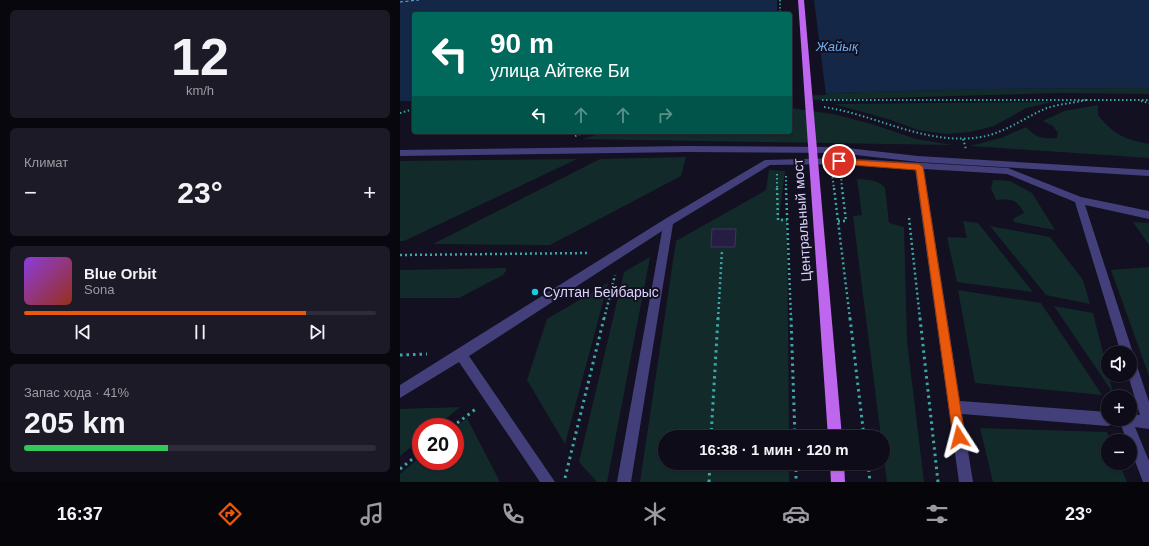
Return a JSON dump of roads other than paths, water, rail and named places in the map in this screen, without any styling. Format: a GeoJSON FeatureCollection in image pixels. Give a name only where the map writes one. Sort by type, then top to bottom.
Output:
{"type":"FeatureCollection","features":[{"type":"Feature","properties":{"kind":"main road","name":"Центральный мост"},"geometry":{"type":"LineString","coordinates":[[801,0],[834,430]]}},
{"type":"Feature","properties":{"kind":"main road"},"geometry":{"type":"LineString","coordinates":[[837,470],[838,482]]}},
{"type":"Feature","properties":{"kind":"street"},"geometry":{"type":"LineString","coordinates":[[400,153],[688,149],[838,150],[918,159],[1149,173]]}},
{"type":"Feature","properties":{"kind":"street"},"geometry":{"type":"LineString","coordinates":[[400,392],[668,222],[768,162],[839,161],[919,167],[1008,171],[1079,200],[1149,215]]}},
{"type":"Feature","properties":{"kind":"street"},"geometry":{"type":"LineString","coordinates":[[919,167],[966,482]]}},
{"type":"Feature","properties":{"kind":"street"},"geometry":{"type":"LineString","coordinates":[[1079,200],[1125,346]]}},
{"type":"Feature","properties":{"kind":"street"},"geometry":{"type":"LineString","coordinates":[[624,482],[668,222]]}},
{"type":"Feature","properties":{"kind":"street"},"geometry":{"type":"LineString","coordinates":[[461,354],[548,482]]}},
{"type":"Feature","properties":{"kind":"street"},"geometry":{"type":"LineString","coordinates":[[1136,382],[1149,422],[1137,421]]}},
{"type":"Feature","properties":{"kind":"street"},"geometry":{"type":"LineString","coordinates":[[954,406],[1101,418]]}},
{"type":"Feature","properties":{"kind":"street"},"geometry":{"type":"LineString","coordinates":[[1128,426],[1149,479]]}},
{"type":"Feature","properties":{"kind":"water","name":"Жайық"},"geometry":{"type":"Polygon","coordinates":[[[400,0],[1149,0],[1149,88],[984,89],[792,94],[792,12],[412,12],[412,101],[400,101],[400,0]]]}},
{"type":"Feature","properties":{"kind":"place","name":"Султан Бейбарыс"},"geometry":{"type":"Point","coordinates":[535,292]}}]}
